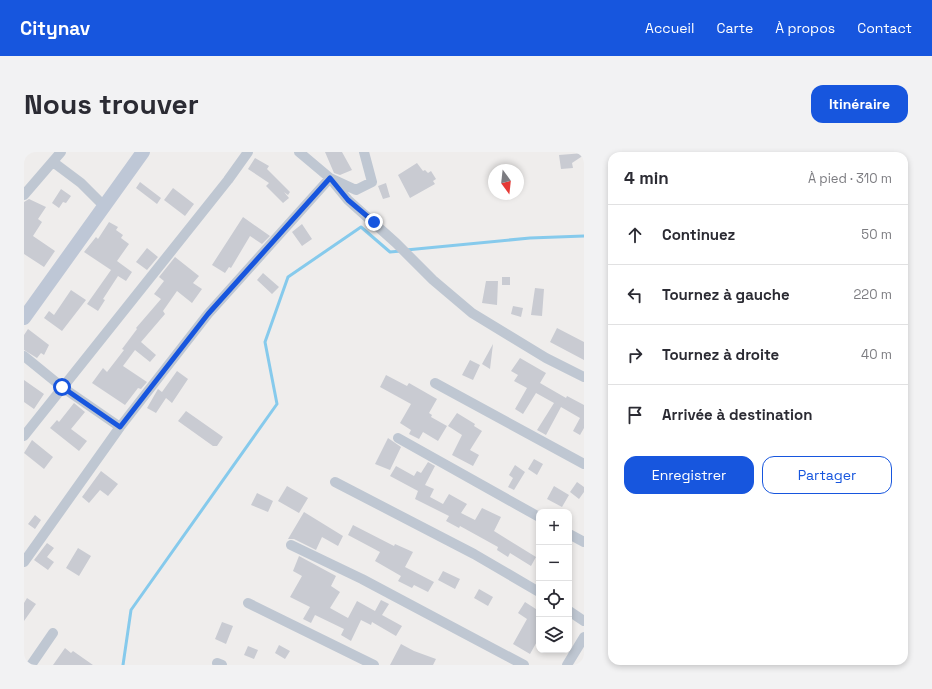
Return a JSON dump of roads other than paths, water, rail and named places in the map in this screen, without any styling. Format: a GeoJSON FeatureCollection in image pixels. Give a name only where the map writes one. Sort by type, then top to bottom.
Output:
{"type":"FeatureCollection","features":[{"type":"Feature","properties":{"kind":"street"},"geometry":{"type":"LineString","coordinates":[[24,195],[54,162],[61,152]]}},
{"type":"Feature","properties":{"kind":"street"},"geometry":{"type":"LineString","coordinates":[[24,318],[143,152]]}},
{"type":"Feature","properties":{"kind":"street"},"geometry":{"type":"LineString","coordinates":[[24,436],[228,180],[248,152]]}},
{"type":"Feature","properties":{"kind":"street"},"geometry":{"type":"LineString","coordinates":[[299,152],[330,178],[348,200],[396,243],[433,280],[472,313],[546,358],[582,372]]}},
{"type":"Feature","properties":{"kind":"street"},"geometry":{"type":"LineString","coordinates":[[330,178],[356,190],[372,182],[364,152]]}},
{"type":"Feature","properties":{"kind":"street"},"geometry":{"type":"LineString","coordinates":[[54,162],[81,182],[99,201],[105,205]]}},
{"type":"Feature","properties":{"kind":"street"},"geometry":{"type":"LineString","coordinates":[[24,562],[120,427],[208,314],[330,178]]}},
{"type":"Feature","properties":{"kind":"street"},"geometry":{"type":"LineString","coordinates":[[24,356],[62,387],[120,427]]}},
{"type":"Feature","properties":{"kind":"street"},"geometry":{"type":"LineString","coordinates":[[434,384],[584,464]]}},
{"type":"Feature","properties":{"kind":"street"},"geometry":{"type":"LineString","coordinates":[[398,438],[536,515]]}},
{"type":"Feature","properties":{"kind":"street"},"geometry":{"type":"LineString","coordinates":[[335,482],[474,554],[536,590]]}},
{"type":"Feature","properties":{"kind":"street"},"geometry":{"type":"LineString","coordinates":[[572,536],[584,542]]}},
{"type":"Feature","properties":{"kind":"street"},"geometry":{"type":"LineString","coordinates":[[291,545],[362,579],[524,665]]}},
{"type":"Feature","properties":{"kind":"street"},"geometry":{"type":"LineString","coordinates":[[248,603],[374,665]]}},
{"type":"Feature","properties":{"kind":"street"},"geometry":{"type":"LineString","coordinates":[[572,613],[584,621]]}},
{"type":"Feature","properties":{"kind":"street"},"geometry":{"type":"LineString","coordinates":[[31,665],[53,633]]}},
{"type":"Feature","properties":{"kind":"street"},"geometry":{"type":"LineString","coordinates":[[567,665],[584,637]]}},
{"type":"Feature","properties":{"kind":"waterway"},"geometry":{"type":"LineString","coordinates":[[123,665],[131,610],[277,404],[265,342],[288,277],[361,227],[390,252],[401,251]]}},
{"type":"Feature","properties":{"kind":"waterway"},"geometry":{"type":"LineString","coordinates":[[406,250],[530,238],[584,236]]}}]}
